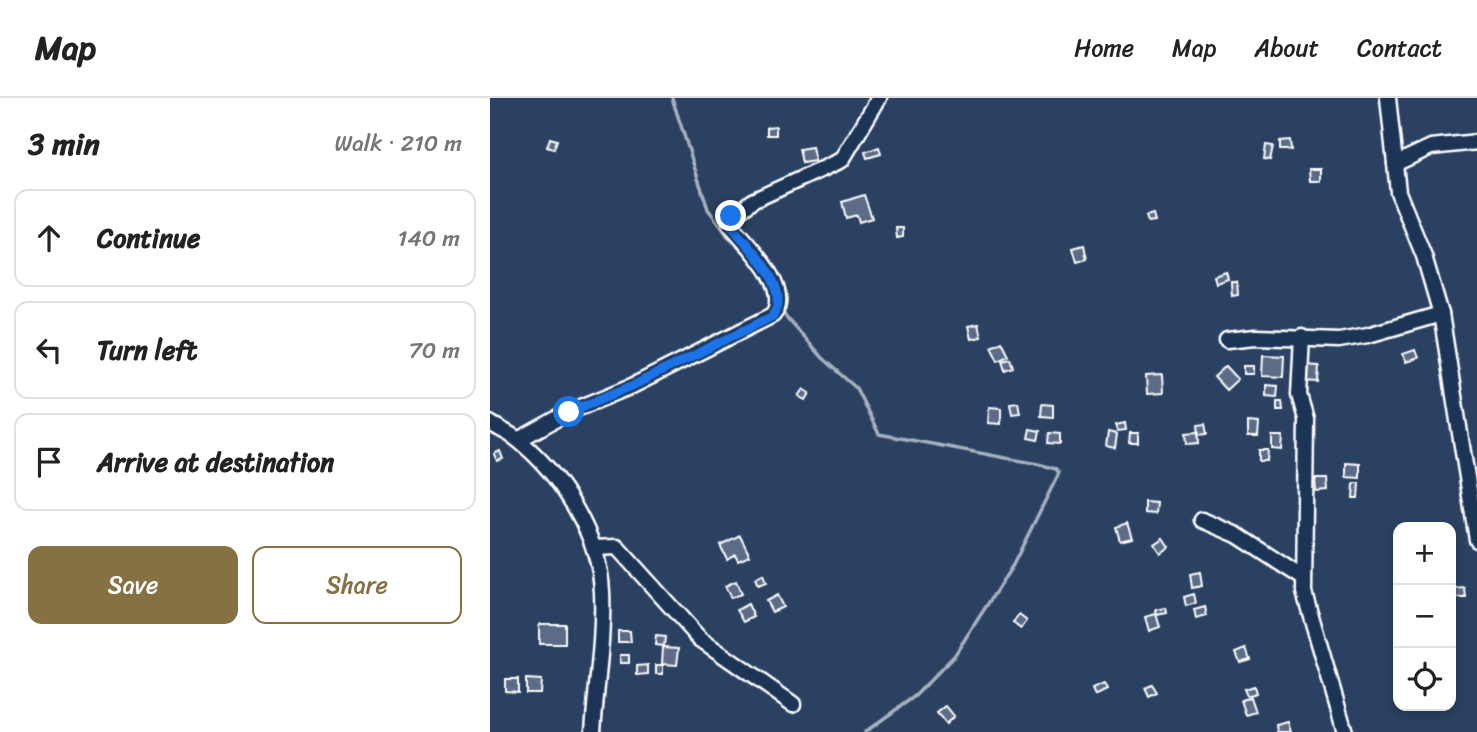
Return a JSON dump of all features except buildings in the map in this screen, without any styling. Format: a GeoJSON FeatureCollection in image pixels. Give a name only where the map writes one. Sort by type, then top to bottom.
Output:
{"type":"FeatureCollection","features":[{"type":"Feature","properties":{"kind":"street"},"geometry":{"type":"LineString","coordinates":[[518,440],[569,412],[622,391],[773,316],[779,301],[770,274],[730,224],[730,218],[752,201],[842,160],[879,98]]}},
{"type":"Feature","properties":{"kind":"street"},"geometry":{"type":"LineString","coordinates":[[1388,98],[1398,192],[1424,256],[1441,314],[1477,540]]}},
{"type":"Feature","properties":{"kind":"street"},"geometry":{"type":"LineString","coordinates":[[1395,164],[1431,147],[1477,142]]}},
{"type":"Feature","properties":{"kind":"street"},"geometry":{"type":"LineString","coordinates":[[1227,340],[1302,337],[1339,340],[1368,335],[1441,314]]}},
{"type":"Feature","properties":{"kind":"street"},"geometry":{"type":"LineString","coordinates":[[1302,337],[1298,395],[1306,419],[1304,592],[1345,732]]}},
{"type":"Feature","properties":{"kind":"street"},"geometry":{"type":"LineString","coordinates":[[490,423],[518,440],[544,467],[574,504],[594,548],[602,589],[593,732]]}},
{"type":"Feature","properties":{"kind":"street"},"geometry":{"type":"LineString","coordinates":[[1202,520],[1237,535],[1303,578]]}},
{"type":"Feature","properties":{"kind":"street"},"geometry":{"type":"LineString","coordinates":[[594,548],[617,547],[700,639],[793,704]]}},
{"type":"Feature","properties":{"kind":"waterway"},"geometry":{"type":"LineString","coordinates":[[672,98],[708,209],[730,239],[749,256]]}},
{"type":"Feature","properties":{"kind":"waterway"},"geometry":{"type":"LineString","coordinates":[[781,311],[822,358],[856,388],[879,434],[1038,464],[1056,469],[1059,473],[1013,565],[954,656],[915,696],[865,732]]}},
{"type":"Feature","properties":{"kind":"route"},"geometry":{"type":"LineString","coordinates":[[569,412],[601,401],[773,316],[779,301],[770,274],[730,224],[731,216]]}}]}
